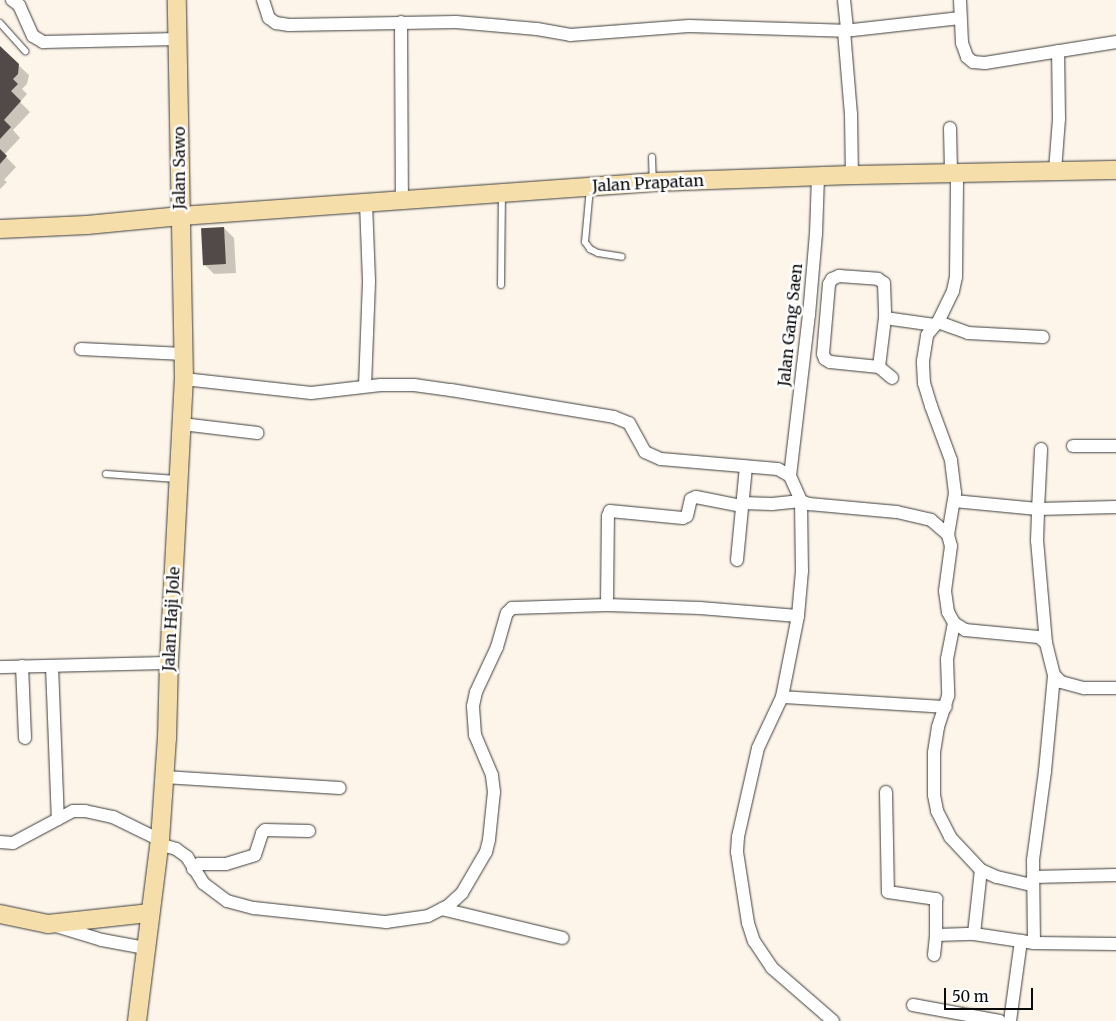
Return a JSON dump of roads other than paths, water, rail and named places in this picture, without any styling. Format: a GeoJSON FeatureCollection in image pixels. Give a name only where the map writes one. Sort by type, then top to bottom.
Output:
{"type":"FeatureCollection","features":[{"type":"Feature","properties":{"kind":"main road","name":"Jalan Sawo"},"geometry":{"type":"LineString","coordinates":[[0,229],[87,225],[181,216],[177,0]]}},
{"type":"Feature","properties":{"kind":"main road","name":"Jalan Prapatan"},"geometry":{"type":"LineString","coordinates":[[181,216],[654,182],[852,175],[1116,170]]}},
{"type":"Feature","properties":{"kind":"main road","name":"Jalan Haji Jole"},"geometry":{"type":"LineString","coordinates":[[137,1021],[159,842],[164,777],[184,379],[181,216]]}},
{"type":"Feature","properties":{"kind":"main road"},"geometry":{"type":"LineString","coordinates":[[0,914],[48,924],[150,913]]}},
{"type":"Feature","properties":{"kind":"street"},"geometry":{"type":"LineString","coordinates":[[12,0],[19,5],[33,36],[43,42],[178,39]]}},
{"type":"Feature","properties":{"kind":"street"},"geometry":{"type":"LineString","coordinates":[[263,0],[269,18],[276,23],[289,25],[456,22],[537,29],[570,35],[689,26],[846,30],[960,18]]}},
{"type":"Feature","properties":{"kind":"street"},"geometry":{"type":"LineString","coordinates":[[844,0],[851,114],[852,175]]}},
{"type":"Feature","properties":{"kind":"street"},"geometry":{"type":"LineString","coordinates":[[960,0],[963,47],[973,62],[985,63],[1116,42]]}},
{"type":"Feature","properties":{"kind":"street"},"geometry":{"type":"LineString","coordinates":[[401,22],[402,200]]}},
{"type":"Feature","properties":{"kind":"street"},"geometry":{"type":"LineString","coordinates":[[1055,171],[1059,119],[1058,51]]}},
{"type":"Feature","properties":{"kind":"street"},"geometry":{"type":"LineString","coordinates":[[950,128],[954,173],[956,277],[953,291],[936,324],[927,335],[924,346],[924,383],[952,460],[954,501],[948,535],[951,546],[945,591],[948,612],[954,623],[964,630],[1030,635],[1039,637],[1046,643]]}},
{"type":"Feature","properties":{"kind":"street","name":"Jalan Gang Saen"},"geometry":{"type":"LineString","coordinates":[[790,476],[816,234],[818,176]]}},
{"type":"Feature","properties":{"kind":"street"},"geometry":{"type":"LineString","coordinates":[[365,386],[369,281],[366,203]]}},
{"type":"Feature","properties":{"kind":"street"},"geometry":{"type":"LineString","coordinates":[[879,367],[885,318],[886,291],[884,283],[878,279],[839,276],[832,279],[829,284],[823,354],[825,359],[830,362],[879,367],[892,378]]}},
{"type":"Feature","properties":{"kind":"street"},"geometry":{"type":"LineString","coordinates":[[885,318],[936,324],[968,333],[1043,337]]}},
{"type":"Feature","properties":{"kind":"street"},"geometry":{"type":"LineString","coordinates":[[81,349],[184,354]]}},
{"type":"Feature","properties":{"kind":"street"},"geometry":{"type":"LineString","coordinates":[[184,379],[311,393],[365,386],[414,385],[614,417],[629,423],[645,452],[661,459],[778,469],[790,476],[801,501],[802,571],[798,616],[782,697],[758,748],[738,837],[738,852],[748,923],[754,941],[772,968],[833,1021]]}},
{"type":"Feature","properties":{"kind":"street"},"geometry":{"type":"LineString","coordinates":[[182,424],[257,433]]}},
{"type":"Feature","properties":{"kind":"street"},"geometry":{"type":"LineString","coordinates":[[1073,446],[1116,446]]}},
{"type":"Feature","properties":{"kind":"street"},"geometry":{"type":"LineString","coordinates":[[1034,943],[1032,881],[1054,675],[1046,643],[1037,541],[1042,449]]}},
{"type":"Feature","properties":{"kind":"street"},"geometry":{"type":"LineString","coordinates":[[738,560],[746,466]]}},
{"type":"Feature","properties":{"kind":"street"},"geometry":{"type":"LineString","coordinates":[[607,606],[608,516],[610,511],[683,518],[687,516],[691,499],[696,498],[742,504],[772,504],[801,501],[809,504],[917,516],[931,520],[948,535]]}},
{"type":"Feature","properties":{"kind":"street"},"geometry":{"type":"LineString","coordinates":[[954,501],[1038,508],[1116,507]]}},
{"type":"Feature","properties":{"kind":"street"},"geometry":{"type":"LineString","coordinates":[[0,842],[13,843],[73,811],[85,811],[113,817],[176,849],[187,857],[193,869],[216,894],[227,901],[254,908],[386,922],[428,916],[448,906],[462,893],[486,852],[494,792],[492,775],[475,735],[473,706],[482,676],[497,647],[507,613],[512,608],[522,606],[607,606],[700,608],[798,616]]}},
{"type":"Feature","properties":{"kind":"street"},"geometry":{"type":"LineString","coordinates":[[954,623],[947,659],[949,684],[946,707],[938,727],[934,753],[934,795],[937,812],[950,837],[981,870],[997,878],[1032,881],[1116,875]]}},
{"type":"Feature","properties":{"kind":"street"},"geometry":{"type":"LineString","coordinates":[[0,667],[169,663]]}},
{"type":"Feature","properties":{"kind":"street"},"geometry":{"type":"LineString","coordinates":[[22,666],[25,738]]}},
{"type":"Feature","properties":{"kind":"street"},"geometry":{"type":"LineString","coordinates":[[52,666],[58,819]]}},
{"type":"Feature","properties":{"kind":"street"},"geometry":{"type":"LineString","coordinates":[[1054,675],[1061,682],[1072,686],[1116,688]]}},
{"type":"Feature","properties":{"kind":"street"},"geometry":{"type":"LineString","coordinates":[[782,697],[946,707]]}},
{"type":"Feature","properties":{"kind":"street"},"geometry":{"type":"LineString","coordinates":[[164,777],[340,788]]}},
{"type":"Feature","properties":{"kind":"street"},"geometry":{"type":"LineString","coordinates":[[886,792],[888,892],[936,899],[934,955]]}},
{"type":"Feature","properties":{"kind":"street"},"geometry":{"type":"LineString","coordinates":[[193,869],[199,864],[231,863],[255,855],[262,833],[265,830],[309,831]]}},
{"type":"Feature","properties":{"kind":"street"},"geometry":{"type":"LineString","coordinates":[[974,934],[981,870]]}},
{"type":"Feature","properties":{"kind":"street"},"geometry":{"type":"LineString","coordinates":[[442,909],[563,938]]}},
{"type":"Feature","properties":{"kind":"street"},"geometry":{"type":"LineString","coordinates":[[48,924],[102,940],[145,948]]}},
{"type":"Feature","properties":{"kind":"street"},"geometry":{"type":"LineString","coordinates":[[936,935],[974,934],[1034,943],[1116,944]]}},
{"type":"Feature","properties":{"kind":"street"},"geometry":{"type":"LineString","coordinates":[[1010,1021],[1021,941]]}},
{"type":"Feature","properties":{"kind":"street"},"geometry":{"type":"LineString","coordinates":[[914,1006],[1000,1021]]}},
{"type":"Feature","properties":{"kind":"lane"},"geometry":{"type":"LineString","coordinates":[[0,23],[25,51]]}},
{"type":"Feature","properties":{"kind":"lane"},"geometry":{"type":"LineString","coordinates":[[652,156],[654,182]]}},
{"type":"Feature","properties":{"kind":"lane"},"geometry":{"type":"LineString","coordinates":[[590,186],[585,242],[590,249],[598,253],[622,258]]}},
{"type":"Feature","properties":{"kind":"lane"},"geometry":{"type":"LineString","coordinates":[[501,285],[502,192]]}},
{"type":"Feature","properties":{"kind":"lane"},"geometry":{"type":"LineString","coordinates":[[106,474],[179,479]]}}]}
